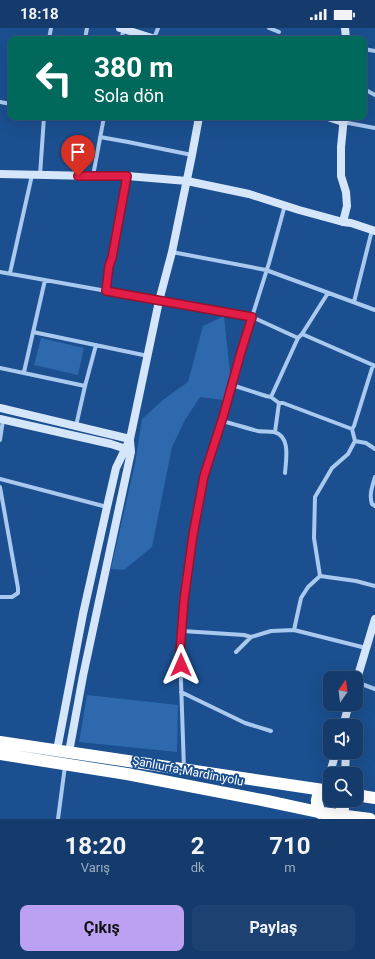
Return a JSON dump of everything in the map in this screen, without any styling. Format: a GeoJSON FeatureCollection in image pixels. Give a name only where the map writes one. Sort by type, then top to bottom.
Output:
{"type":"FeatureCollection","features":[{"type":"Feature","properties":{"kind":"highway"},"geometry":{"type":"LineString","coordinates":[[0,742],[323,790]]}},
{"type":"Feature","properties":{"kind":"highway","name":"Şanlıurfa-Mardin yolu"},"geometry":{"type":"LineString","coordinates":[[0,754],[150,778],[267,801],[338,817],[370,819]]}},
{"type":"Feature","properties":{"kind":"highway"},"geometry":{"type":"LineString","coordinates":[[320,812],[316,801],[318,795],[323,793]]}},
{"type":"Feature","properties":{"kind":"highway"},"geometry":{"type":"LineString","coordinates":[[363,796],[375,798]]}},
{"type":"Feature","properties":{"kind":"highway"},"geometry":{"type":"LineString","coordinates":[[338,817],[344,807]]}},
{"type":"Feature","properties":{"kind":"street"},"geometry":{"type":"LineString","coordinates":[[121,28],[146,36]]}},
{"type":"Feature","properties":{"kind":"street"},"geometry":{"type":"LineString","coordinates":[[269,28],[278,32]]}},
{"type":"Feature","properties":{"kind":"street"},"geometry":{"type":"LineString","coordinates":[[40,175],[44,120]]}},
{"type":"Feature","properties":{"kind":"street"},"geometry":{"type":"LineString","coordinates":[[92,176],[103,120]]}},
{"type":"Feature","properties":{"kind":"street"},"geometry":{"type":"LineString","coordinates":[[63,751],[85,668],[130,440],[159,301],[172,252],[199,120]]}},
{"type":"Feature","properties":{"kind":"street"},"geometry":{"type":"LineString","coordinates":[[343,222],[346,206],[346,192],[341,176],[341,147],[344,120]]}},
{"type":"Feature","properties":{"kind":"street"},"geometry":{"type":"LineString","coordinates":[[347,120],[375,128]]}},
{"type":"Feature","properties":{"kind":"street"},"geometry":{"type":"LineString","coordinates":[[100,138],[192,155]]}},
{"type":"Feature","properties":{"kind":"street"},"geometry":{"type":"LineString","coordinates":[[0,174],[115,175],[187,181],[249,194],[374,230],[354,302]]}},
{"type":"Feature","properties":{"kind":"street"},"geometry":{"type":"LineString","coordinates":[[10,273],[32,175]]}},
{"type":"Feature","properties":{"kind":"street"},"geometry":{"type":"LineString","coordinates":[[106,291],[109,266],[112,258],[127,176]]}},
{"type":"Feature","properties":{"kind":"street"},"geometry":{"type":"LineString","coordinates":[[184,769],[180,652],[184,600],[193,535],[204,476],[222,421],[285,205]]}},
{"type":"Feature","properties":{"kind":"street"},"geometry":{"type":"LineString","coordinates":[[172,252],[266,270],[375,310]]}},
{"type":"Feature","properties":{"kind":"street"},"geometry":{"type":"LineString","coordinates":[[0,272],[252,317],[298,338]]}},
{"type":"Feature","properties":{"kind":"street"},"geometry":{"type":"LineString","coordinates":[[24,372],[45,280]]}},
{"type":"Feature","properties":{"kind":"street"},"geometry":{"type":"LineString","coordinates":[[271,397],[298,338],[328,293]]}},
{"type":"Feature","properties":{"kind":"street"},"geometry":{"type":"LineString","coordinates":[[33,332],[148,356]]}},
{"type":"Feature","properties":{"kind":"street"},"geometry":{"type":"LineString","coordinates":[[302,334],[374,366],[352,429],[355,441],[348,454],[332,468],[315,497],[314,538],[320,576]]}},
{"type":"Feature","properties":{"kind":"street"},"geometry":{"type":"LineString","coordinates":[[76,427],[96,345]]}},
{"type":"Feature","properties":{"kind":"street"},"geometry":{"type":"LineString","coordinates":[[0,368],[85,386]]}},
{"type":"Feature","properties":{"kind":"street"},"geometry":{"type":"LineString","coordinates":[[232,385],[271,397],[279,403],[352,429]]}},
{"type":"Feature","properties":{"kind":"street"},"geometry":{"type":"LineString","coordinates":[[275,432],[279,403]]}},
{"type":"Feature","properties":{"kind":"street"},"geometry":{"type":"LineString","coordinates":[[0,408],[130,440]]}},
{"type":"Feature","properties":{"kind":"street"},"geometry":{"type":"LineString","coordinates":[[0,440],[2,419],[128,450]]}},
{"type":"Feature","properties":{"kind":"street"},"geometry":{"type":"LineString","coordinates":[[222,421],[259,431],[275,432],[283,438],[285,441],[287,457],[285,473]]}},
{"type":"Feature","properties":{"kind":"street"},"geometry":{"type":"LineString","coordinates":[[355,441],[366,443],[375,450]]}},
{"type":"Feature","properties":{"kind":"street"},"geometry":{"type":"LineString","coordinates":[[63,751],[83,614],[116,468],[128,450]]}},
{"type":"Feature","properties":{"kind":"street"},"geometry":{"type":"LineString","coordinates":[[375,478],[371,488],[370,499],[372,504],[375,506]]}},
{"type":"Feature","properties":{"kind":"street"},"geometry":{"type":"LineString","coordinates":[[0,479],[108,507]]}},
{"type":"Feature","properties":{"kind":"street"},"geometry":{"type":"LineString","coordinates":[[0,487],[18,588],[18,593],[12,597],[0,597]]}},
{"type":"Feature","properties":{"kind":"street"},"geometry":{"type":"LineString","coordinates":[[320,576],[356,581],[375,586]]}},
{"type":"Feature","properties":{"kind":"street"},"geometry":{"type":"LineString","coordinates":[[294,630],[301,598],[308,587],[320,576]]}},
{"type":"Feature","properties":{"kind":"street"},"geometry":{"type":"LineString","coordinates":[[359,671],[374,624]]}},
{"type":"Feature","properties":{"kind":"street"},"geometry":{"type":"LineString","coordinates":[[236,652],[251,637],[271,631],[294,630],[366,648]]}},
{"type":"Feature","properties":{"kind":"street"},"geometry":{"type":"LineString","coordinates":[[182,631],[244,635],[251,637]]}},
{"type":"Feature","properties":{"kind":"street"},"geometry":{"type":"LineString","coordinates":[[363,685],[375,689]]}},
{"type":"Feature","properties":{"kind":"street"},"geometry":{"type":"LineString","coordinates":[[182,692],[245,723],[271,731]]}},
{"type":"Feature","properties":{"kind":"street"},"geometry":{"type":"LineString","coordinates":[[58,819],[65,764]]}},
{"type":"Feature","properties":{"kind":"shaded area"},"geometry":{"type":"Polygon","coordinates":[[[224,316],[230,373],[223,400],[200,397],[185,420],[172,447],[152,547],[124,570],[111,569],[135,464],[142,419],[164,399],[188,382],[203,326],[224,316]]]}},
{"type":"Feature","properties":{"kind":"shaded area"},"geometry":{"type":"Polygon","coordinates":[[[41,338],[84,348],[78,375],[34,365],[41,338]]]}},
{"type":"Feature","properties":{"kind":"shaded area"},"geometry":{"type":"Polygon","coordinates":[[[87,695],[178,705],[177,752],[79,742],[87,695]]]}},
{"type":"Feature","properties":{"kind":"route"},"geometry":{"type":"LineString","coordinates":[[78,176],[127,176],[117,234],[109,266],[106,291],[252,317],[204,476],[193,535],[184,600],[180,652],[181,665]]}}]}
